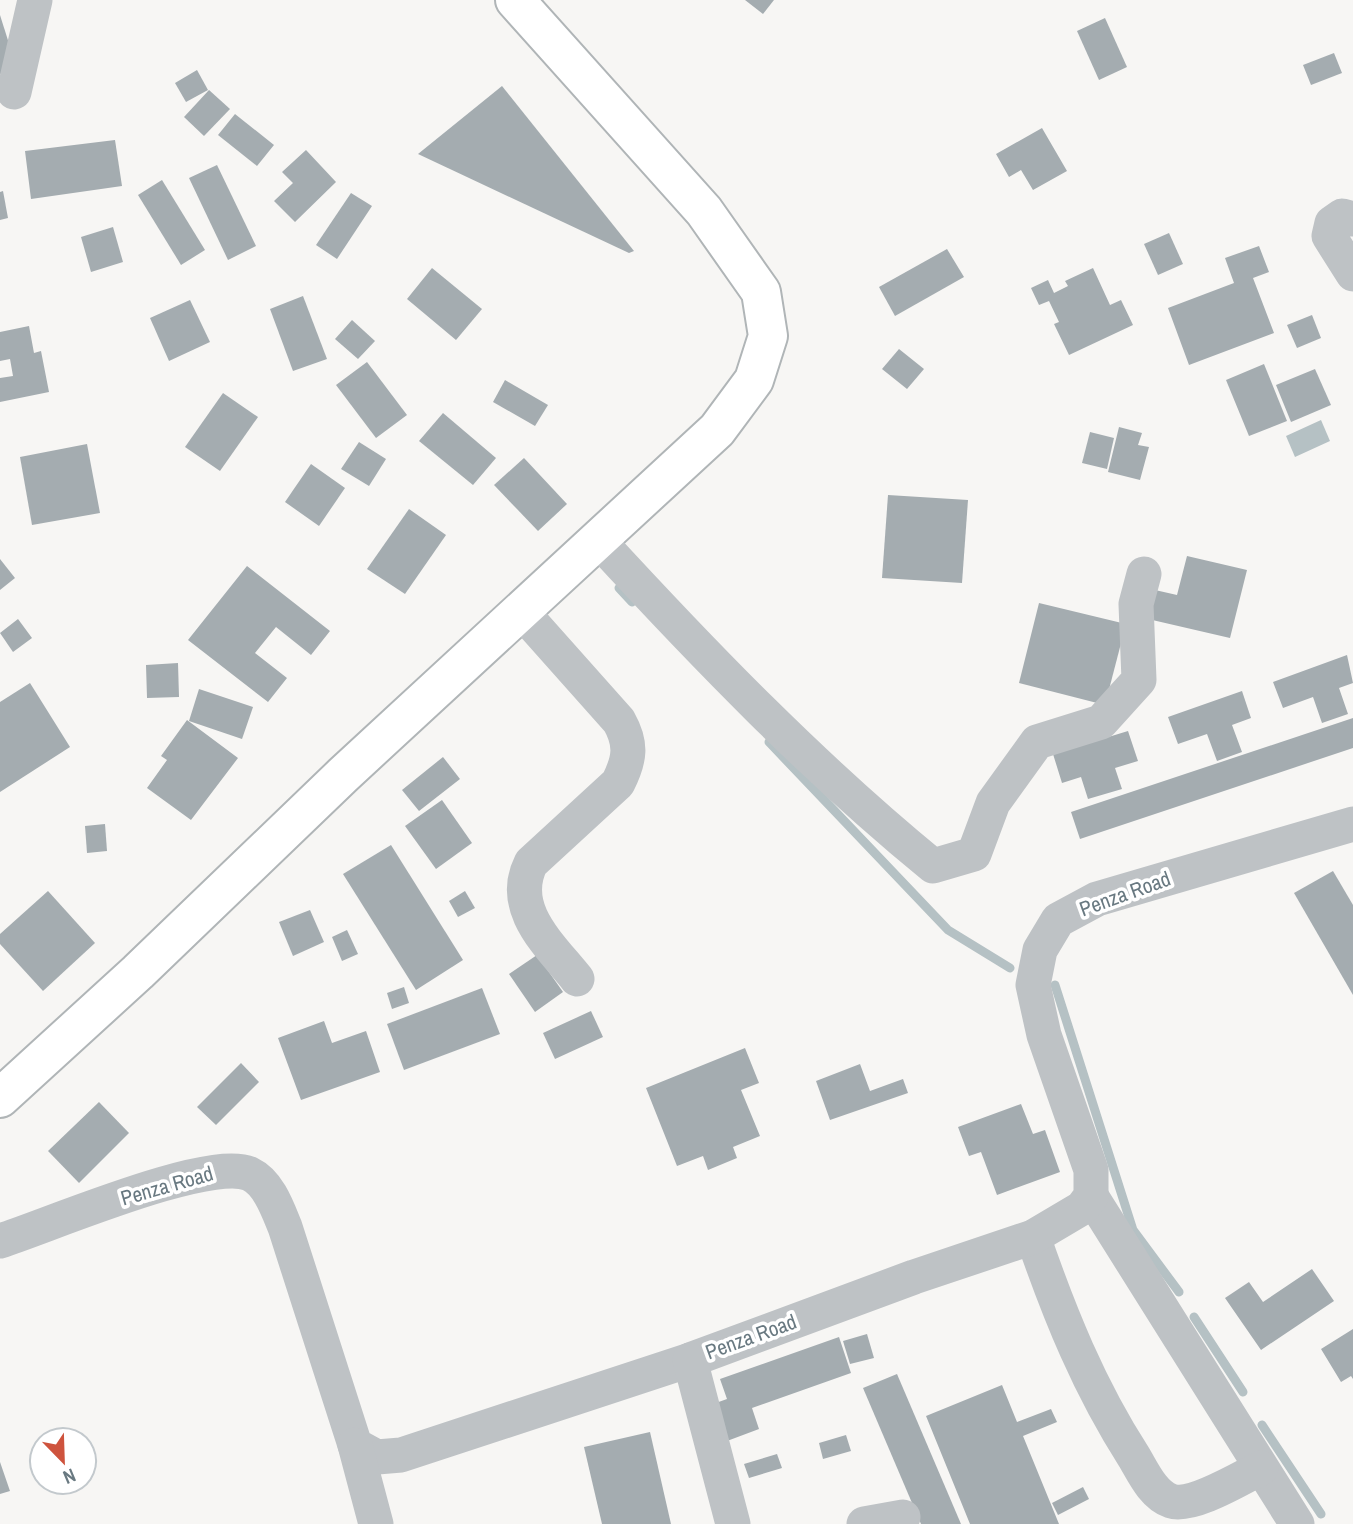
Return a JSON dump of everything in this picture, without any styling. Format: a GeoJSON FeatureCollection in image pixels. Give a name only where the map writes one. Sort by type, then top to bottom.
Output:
{"type":"FeatureCollection","features":[{"type":"Feature","properties":{"kind":"main road"},"geometry":{"type":"LineString","coordinates":[[0,1098],[138,972],[343,775],[717,430],[754,380],[768,336],[761,292],[737,254],[704,211],[515,0]]}},
{"type":"Feature","properties":{"kind":"street"},"geometry":{"type":"LineString","coordinates":[[14,92],[35,0]]}},
{"type":"Feature","properties":{"kind":"street"},"geometry":{"type":"LineString","coordinates":[[1353,219],[1342,216],[1332,223],[1329,236],[1353,274]]}},
{"type":"Feature","properties":{"kind":"street"},"geometry":{"type":"LineString","coordinates":[[599,541],[674,623],[867,812],[933,866],[974,853],[993,803],[1037,742],[1101,722],[1139,680],[1136,604],[1143,573]]}},
{"type":"Feature","properties":{"kind":"street"},"geometry":{"type":"LineString","coordinates":[[522,612],[619,721],[628,736],[630,751],[618,783],[531,863],[524,877],[522,895],[527,912],[577,979]]}},
{"type":"Feature","properties":{"kind":"street","name":"Penza Road"},"geometry":{"type":"LineString","coordinates":[[0,1241],[190,1175],[224,1170],[252,1175],[271,1195],[285,1227],[355,1445],[377,1457],[401,1455],[690,1360],[914,1277],[1033,1237],[1082,1209],[1091,1196],[1091,1170],[1044,1035],[1033,985],[1040,950],[1058,920],[1097,899],[1353,824]]}},
{"type":"Feature","properties":{"kind":"street"},"geometry":{"type":"LineString","coordinates":[[1091,1196],[1297,1524]]}},
{"type":"Feature","properties":{"kind":"street"},"geometry":{"type":"LineString","coordinates":[[1033,1237],[1061,1320],[1079,1360],[1104,1409],[1155,1490],[1171,1501],[1186,1502],[1261,1468]]}},
{"type":"Feature","properties":{"kind":"street"},"geometry":{"type":"LineString","coordinates":[[690,1360],[733,1524]]}},
{"type":"Feature","properties":{"kind":"street"},"geometry":{"type":"LineString","coordinates":[[355,1445],[376,1524]]}},
{"type":"Feature","properties":{"kind":"street"},"geometry":{"type":"LineString","coordinates":[[864,1524],[903,1517]]}},
{"type":"Feature","properties":{"kind":"shaded area"},"geometry":{"type":"Polygon","coordinates":[[[1321,420],[1330,441],[1295,457],[1286,436],[1321,420]]]}},
{"type":"Feature","properties":{"kind":"building"},"geometry":{"type":"Polygon","coordinates":[[[745,0],[774,0],[763,14],[745,0]]]}},
{"type":"Feature","properties":{"kind":"building"},"geometry":{"type":"Polygon","coordinates":[[[0,15],[17,69],[0,74],[0,15]]]}},
{"type":"Feature","properties":{"kind":"building"},"geometry":{"type":"Polygon","coordinates":[[[1105,18],[1127,67],[1099,80],[1077,31],[1105,18]]]}},
{"type":"Feature","properties":{"kind":"building"},"geometry":{"type":"Polygon","coordinates":[[[1334,53],[1342,73],[1311,85],[1303,65],[1334,53]]]}},
{"type":"Feature","properties":{"kind":"building"},"geometry":{"type":"Polygon","coordinates":[[[197,70],[208,90],[186,102],[175,83],[197,70]]]}},
{"type":"Feature","properties":{"kind":"building"},"geometry":{"type":"Polygon","coordinates":[[[502,86],[634,251],[629,253],[418,154],[502,86]]]}},
{"type":"Feature","properties":{"kind":"building"},"geometry":{"type":"Polygon","coordinates":[[[209,90],[230,109],[204,136],[184,117],[209,90]]]}},
{"type":"Feature","properties":{"kind":"building"},"geometry":{"type":"Polygon","coordinates":[[[235,114],[274,145],[257,166],[218,135],[235,114]]]}},
{"type":"Feature","properties":{"kind":"building"},"geometry":{"type":"Polygon","coordinates":[[[1042,128],[1067,171],[1033,190],[1021,170],[1009,177],[996,154],[1042,128]]]}},
{"type":"Feature","properties":{"kind":"building"},"geometry":{"type":"Polygon","coordinates":[[[115,140],[122,186],[31,199],[25,151],[115,140]]]}},
{"type":"Feature","properties":{"kind":"building"},"geometry":{"type":"Polygon","coordinates":[[[306,150],[336,182],[295,222],[274,201],[293,183],[282,172],[306,150]]]}},
{"type":"Feature","properties":{"kind":"building"},"geometry":{"type":"Polygon","coordinates":[[[217,165],[256,246],[228,260],[189,178],[217,165]]]}},
{"type":"Feature","properties":{"kind":"building"},"geometry":{"type":"Polygon","coordinates":[[[162,180],[205,250],[181,265],[138,195],[162,180]]]}},
{"type":"Feature","properties":{"kind":"building"},"geometry":{"type":"Polygon","coordinates":[[[3,191],[8,218],[0,220],[0,192],[3,191]]]}},
{"type":"Feature","properties":{"kind":"building"},"geometry":{"type":"Polygon","coordinates":[[[351,193],[372,206],[337,259],[316,245],[351,193]]]}},
{"type":"Feature","properties":{"kind":"building"},"geometry":{"type":"Polygon","coordinates":[[[113,227],[123,262],[91,272],[81,237],[113,227]]]}},
{"type":"Feature","properties":{"kind":"building"},"geometry":{"type":"Polygon","coordinates":[[[1169,233],[1183,264],[1158,275],[1144,244],[1169,233]]]}},
{"type":"Feature","properties":{"kind":"building"},"geometry":{"type":"Polygon","coordinates":[[[1259,246],[1269,272],[1253,278],[1274,333],[1189,365],[1168,308],[1234,283],[1225,258],[1259,246]]]}},
{"type":"Feature","properties":{"kind":"building"},"geometry":{"type":"Polygon","coordinates":[[[947,249],[964,277],[895,316],[879,287],[947,249]]]}},
{"type":"Feature","properties":{"kind":"building"},"geometry":{"type":"Polygon","coordinates":[[[432,268],[482,309],[456,340],[407,299],[432,268]]]}},
{"type":"Feature","properties":{"kind":"building"},"geometry":{"type":"Polygon","coordinates":[[[1093,268],[1110,305],[1121,300],[1133,325],[1069,355],[1054,324],[1059,322],[1049,301],[1039,305],[1031,288],[1048,280],[1054,293],[1068,286],[1065,281],[1093,268]]]}},
{"type":"Feature","properties":{"kind":"building"},"geometry":{"type":"Polygon","coordinates":[[[303,296],[327,359],[293,371],[270,309],[303,296]]]}},
{"type":"Feature","properties":{"kind":"building"},"geometry":{"type":"Polygon","coordinates":[[[190,300],[210,342],[169,361],[150,318],[190,300]]]}},
{"type":"Feature","properties":{"kind":"building"},"geometry":{"type":"Polygon","coordinates":[[[1312,315],[1321,338],[1297,348],[1287,325],[1312,315]]]}},
{"type":"Feature","properties":{"kind":"building"},"geometry":{"type":"Polygon","coordinates":[[[352,320],[375,341],[358,359],[335,339],[352,320]]]}},
{"type":"Feature","properties":{"kind":"building"},"geometry":{"type":"Polygon","coordinates":[[[29,326],[34,353],[41,351],[49,392],[0,402],[0,378],[13,376],[10,359],[0,361],[0,332],[29,326]]]}},
{"type":"Feature","properties":{"kind":"building"},"geometry":{"type":"Polygon","coordinates":[[[899,349],[924,369],[907,389],[882,369],[899,349]]]}},
{"type":"Feature","properties":{"kind":"building"},"geometry":{"type":"Polygon","coordinates":[[[367,362],[407,415],[376,438],[336,385],[367,362]]]}},
{"type":"Feature","properties":{"kind":"building"},"geometry":{"type":"Polygon","coordinates":[[[1264,364],[1287,421],[1249,436],[1226,380],[1264,364]]]}},
{"type":"Feature","properties":{"kind":"building"},"geometry":{"type":"Polygon","coordinates":[[[1315,369],[1331,405],[1291,422],[1276,385],[1315,369]]]}},
{"type":"Feature","properties":{"kind":"building"},"geometry":{"type":"Polygon","coordinates":[[[505,380],[548,405],[535,426],[493,402],[505,380]]]}},
{"type":"Feature","properties":{"kind":"building"},"geometry":{"type":"Polygon","coordinates":[[[223,393],[258,417],[220,471],[185,447],[223,393]]]}},
{"type":"Feature","properties":{"kind":"building"},"geometry":{"type":"Polygon","coordinates":[[[443,413],[496,458],[473,485],[419,441],[443,413]]]}},
{"type":"Feature","properties":{"kind":"building"},"geometry":{"type":"Polygon","coordinates":[[[1119,427],[1142,433],[1138,445],[1149,447],[1140,480],[1108,472],[1119,427]]]}},
{"type":"Feature","properties":{"kind":"building"},"geometry":{"type":"Polygon","coordinates":[[[1090,432],[1114,438],[1107,469],[1082,463],[1090,432]]]}},
{"type":"Feature","properties":{"kind":"building"},"geometry":{"type":"Polygon","coordinates":[[[359,442],[386,459],[369,486],[341,469],[359,442]]]}},
{"type":"Feature","properties":{"kind":"building"},"geometry":{"type":"Polygon","coordinates":[[[87,444],[100,513],[32,525],[20,457],[87,444]]]}},
{"type":"Feature","properties":{"kind":"building"},"geometry":{"type":"Polygon","coordinates":[[[524,458],[567,504],[538,531],[494,485],[524,458]]]}},
{"type":"Feature","properties":{"kind":"building"},"geometry":{"type":"Polygon","coordinates":[[[311,464],[345,488],[319,526],[285,502],[311,464]]]}},
{"type":"Feature","properties":{"kind":"building"},"geometry":{"type":"Polygon","coordinates":[[[888,495],[968,500],[962,583],[882,578],[888,495]]]}},
{"type":"Feature","properties":{"kind":"building"},"geometry":{"type":"Polygon","coordinates":[[[409,509],[446,535],[405,594],[367,569],[409,509]]]}},
{"type":"Feature","properties":{"kind":"building"},"geometry":{"type":"Polygon","coordinates":[[[1187,556],[1247,570],[1230,638],[1148,619],[1155,590],[1177,595],[1187,556]]]}},
{"type":"Feature","properties":{"kind":"building"},"geometry":{"type":"Polygon","coordinates":[[[0,559],[15,578],[0,590],[0,559]]]}},
{"type":"Feature","properties":{"kind":"building"},"geometry":{"type":"Polygon","coordinates":[[[247,566],[330,631],[311,655],[276,627],[255,653],[287,678],[268,702],[188,640],[247,566]]]}},
{"type":"Feature","properties":{"kind":"building"},"geometry":{"type":"Polygon","coordinates":[[[1039,603],[1126,624],[1105,705],[1019,683],[1039,603]]]}},
{"type":"Feature","properties":{"kind":"building"},"geometry":{"type":"Polygon","coordinates":[[[18,619],[32,638],[13,652],[0,633],[18,619]]]}},
{"type":"Feature","properties":{"kind":"building"},"geometry":{"type":"Polygon","coordinates":[[[1347,655],[1353,683],[1339,688],[1348,714],[1322,723],[1313,697],[1283,708],[1273,682],[1347,655]]]}},
{"type":"Feature","properties":{"kind":"building"},"geometry":{"type":"Polygon","coordinates":[[[178,663],[179,697],[147,698],[146,665],[178,663]]]}},
{"type":"Feature","properties":{"kind":"building"},"geometry":{"type":"Polygon","coordinates":[[[30,683],[70,747],[0,792],[0,702],[30,683]]]}},
{"type":"Feature","properties":{"kind":"building"},"geometry":{"type":"Polygon","coordinates":[[[199,689],[253,707],[242,739],[189,721],[199,689]]]}},
{"type":"Feature","properties":{"kind":"building"},"geometry":{"type":"Polygon","coordinates":[[[1242,691],[1251,718],[1232,725],[1242,752],[1217,761],[1207,734],[1178,744],[1168,717],[1242,691]]]}},
{"type":"Feature","properties":{"kind":"building"},"geometry":{"type":"Polygon","coordinates":[[[1353,718],[1353,748],[1080,839],[1071,812],[1353,718]]]}},
{"type":"Feature","properties":{"kind":"building"},"geometry":{"type":"Polygon","coordinates":[[[187,720],[238,758],[191,820],[147,788],[167,760],[161,756],[187,720]]]}},
{"type":"Feature","properties":{"kind":"building"},"geometry":{"type":"Polygon","coordinates":[[[1128,731],[1138,761],[1115,768],[1122,789],[1088,799],[1081,777],[1062,783],[1053,754],[1128,731]]]}},
{"type":"Feature","properties":{"kind":"building"},"geometry":{"type":"Polygon","coordinates":[[[443,757],[460,779],[419,811],[402,790],[443,757]]]}},
{"type":"Feature","properties":{"kind":"building"},"geometry":{"type":"Polygon","coordinates":[[[442,800],[472,843],[436,869],[405,826],[442,800]]]}},
{"type":"Feature","properties":{"kind":"building"},"geometry":{"type":"Polygon","coordinates":[[[105,824],[107,851],[87,853],[85,826],[105,824]]]}},
{"type":"Feature","properties":{"kind":"building"},"geometry":{"type":"Polygon","coordinates":[[[391,845],[463,960],[416,990],[343,874],[391,845]]]}},
{"type":"Feature","properties":{"kind":"building"},"geometry":{"type":"Polygon","coordinates":[[[1333,871],[1353,905],[1353,995],[1294,893],[1333,871]]]}},
{"type":"Feature","properties":{"kind":"building"},"geometry":{"type":"Polygon","coordinates":[[[48,891],[95,943],[43,991],[0,944],[0,934],[48,891]]]}},
{"type":"Feature","properties":{"kind":"building"},"geometry":{"type":"Polygon","coordinates":[[[465,891],[475,908],[458,917],[449,901],[465,891]]]}},
{"type":"Feature","properties":{"kind":"building"},"geometry":{"type":"Polygon","coordinates":[[[310,910],[324,942],[293,956],[279,922],[310,910]]]}},
{"type":"Feature","properties":{"kind":"building"},"geometry":{"type":"Polygon","coordinates":[[[347,930],[358,954],[342,961],[332,937],[347,930]]]}},
{"type":"Feature","properties":{"kind":"building"},"geometry":{"type":"Polygon","coordinates":[[[537,955],[563,992],[535,1012],[509,974],[537,955]]]}},
{"type":"Feature","properties":{"kind":"building"},"geometry":{"type":"Polygon","coordinates":[[[404,987],[409,1003],[392,1009],[387,993],[404,987]]]}},
{"type":"Feature","properties":{"kind":"building"},"geometry":{"type":"Polygon","coordinates":[[[482,988],[500,1034],[404,1070],[387,1024],[482,988]]]}},
{"type":"Feature","properties":{"kind":"building"},"geometry":{"type":"Polygon","coordinates":[[[591,1011],[603,1037],[555,1059],[543,1033],[591,1011]]]}},
{"type":"Feature","properties":{"kind":"building"},"geometry":{"type":"Polygon","coordinates":[[[324,1021],[332,1043],[366,1031],[380,1072],[301,1100],[278,1038],[324,1021]]]}},
{"type":"Feature","properties":{"kind":"building"},"geometry":{"type":"Polygon","coordinates":[[[745,1048],[759,1083],[741,1090],[760,1136],[733,1147],[737,1158],[708,1170],[703,1156],[677,1166],[646,1088],[745,1048]]]}},
{"type":"Feature","properties":{"kind":"building"},"geometry":{"type":"Polygon","coordinates":[[[241,1063],[259,1082],[216,1125],[197,1107],[241,1063]]]}},
{"type":"Feature","properties":{"kind":"building"},"geometry":{"type":"Polygon","coordinates":[[[860,1064],[870,1091],[903,1079],[908,1093],[830,1120],[816,1081],[860,1064]]]}},
{"type":"Feature","properties":{"kind":"building"},"geometry":{"type":"Polygon","coordinates":[[[99,1102],[129,1133],[79,1183],[48,1151],[99,1102]]]}},
{"type":"Feature","properties":{"kind":"building"},"geometry":{"type":"Polygon","coordinates":[[[1021,1104],[1033,1134],[1045,1130],[1060,1172],[997,1195],[981,1152],[969,1156],[958,1127],[1021,1104]]]}},
{"type":"Feature","properties":{"kind":"building"},"geometry":{"type":"Polygon","coordinates":[[[1312,1269],[1334,1301],[1261,1350],[1225,1298],[1249,1282],[1263,1302],[1312,1269]]]}},
{"type":"Feature","properties":{"kind":"building"},"geometry":{"type":"Polygon","coordinates":[[[1353,1329],[1353,1379],[1351,1376],[1341,1382],[1321,1349],[1353,1329]]]}},
{"type":"Feature","properties":{"kind":"building"},"geometry":{"type":"Polygon","coordinates":[[[867,1334],[874,1358],[850,1364],[843,1341],[867,1334]]]}},
{"type":"Feature","properties":{"kind":"building"},"geometry":{"type":"Polygon","coordinates":[[[839,1337],[851,1373],[752,1408],[759,1429],[727,1441],[713,1404],[727,1399],[720,1379],[839,1337]]]}},
{"type":"Feature","properties":{"kind":"building"},"geometry":{"type":"Polygon","coordinates":[[[897,1374],[961,1524],[921,1524],[863,1388],[897,1374]]]}},
{"type":"Feature","properties":{"kind":"building"},"geometry":{"type":"Polygon","coordinates":[[[1002,1385],[1017,1422],[1051,1409],[1057,1422],[1023,1436],[1059,1524],[970,1524],[926,1416],[1002,1385]]]}},
{"type":"Feature","properties":{"kind":"building"},"geometry":{"type":"Polygon","coordinates":[[[650,1432],[671,1524],[602,1524],[584,1447],[650,1432]]]}},
{"type":"Feature","properties":{"kind":"building"},"geometry":{"type":"Polygon","coordinates":[[[846,1435],[851,1451],[823,1459],[819,1443],[846,1435]]]}},
{"type":"Feature","properties":{"kind":"building"},"geometry":{"type":"Polygon","coordinates":[[[777,1454],[782,1468],[749,1478],[744,1464],[777,1454]]]}},
{"type":"Feature","properties":{"kind":"building"},"geometry":{"type":"Polygon","coordinates":[[[0,1462],[10,1491],[0,1494],[0,1462]]]}},
{"type":"Feature","properties":{"kind":"building"},"geometry":{"type":"Polygon","coordinates":[[[1083,1487],[1089,1499],[1058,1515],[1052,1503],[1083,1487]]]}},
{"type":"Feature","properties":{"kind":"waterway"},"geometry":{"type":"LineString","coordinates":[[619,588],[632,602]]}},
{"type":"Feature","properties":{"kind":"waterway"},"geometry":{"type":"LineString","coordinates":[[769,742],[948,930],[1010,968]]}},
{"type":"Feature","properties":{"kind":"waterway"},"geometry":{"type":"LineString","coordinates":[[1055,985],[1133,1230],[1179,1292]]}},
{"type":"Feature","properties":{"kind":"waterway"},"geometry":{"type":"LineString","coordinates":[[1194,1317],[1243,1392]]}},
{"type":"Feature","properties":{"kind":"waterway"},"geometry":{"type":"LineString","coordinates":[[1262,1425],[1321,1514]]}}]}
